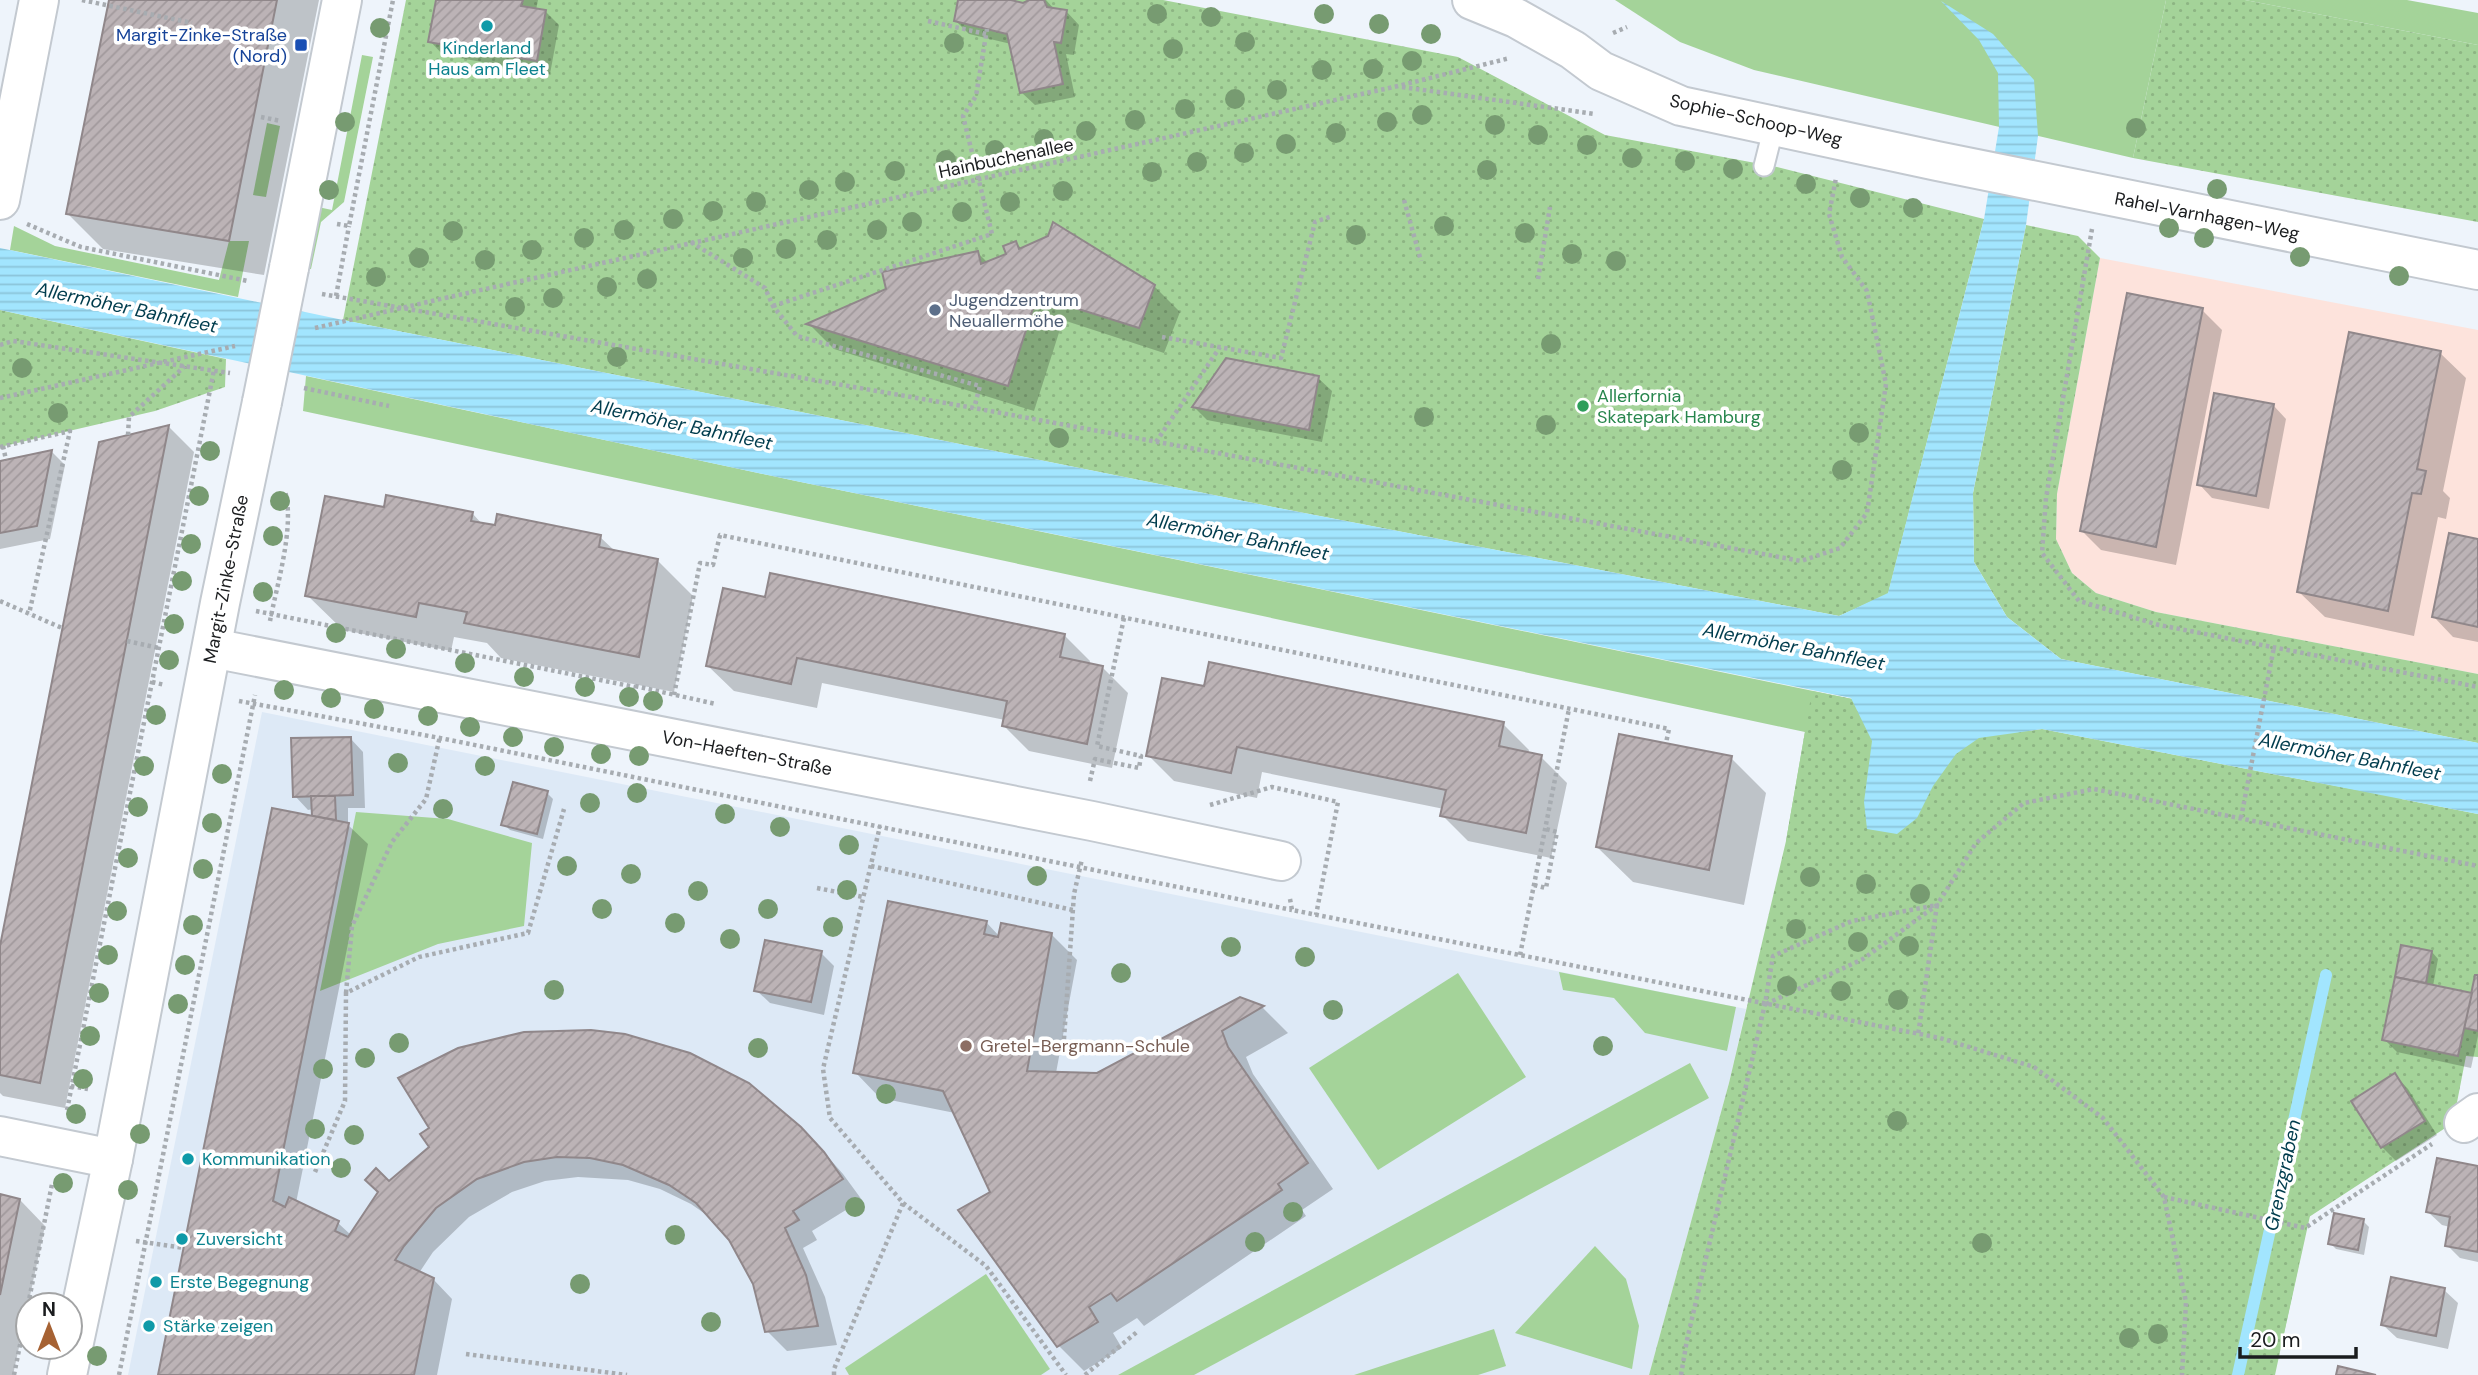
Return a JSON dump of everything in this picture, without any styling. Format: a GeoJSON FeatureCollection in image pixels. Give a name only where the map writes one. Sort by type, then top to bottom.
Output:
{"type":"FeatureCollection","features":[{"type":"Feature","properties":{"kind":"street"},"geometry":{"type":"LineString","coordinates":[[12,211],[39,0]]}},
{"type":"Feature","properties":{"kind":"street","name":"Margit-Zinke-Straße"},"geometry":{"type":"LineString","coordinates":[[67,1375],[113,1159],[220,603],[342,0]]}},
{"type":"Feature","properties":{"kind":"street","name":"Sophie-Schoop-Weg"},"geometry":{"type":"LineString","coordinates":[[1472,0],[1517,18],[1573,50],[1601,71],[1681,106],[1937,161]]}},
{"type":"Feature","properties":{"kind":"street","name":"Rahel-Varnhagen-Weg"},"geometry":{"type":"LineString","coordinates":[[1937,161],[2478,270]]}},
{"type":"Feature","properties":{"kind":"street","name":"Von-Haeften-Straße"},"geometry":{"type":"LineString","coordinates":[[212,648],[891,781],[1090,803],[1281,861]]}},
{"type":"Feature","properties":{"kind":"street"},"geometry":{"type":"LineString","coordinates":[[0,1136],[113,1159]]}},
{"type":"Feature","properties":{"kind":"lane"},"geometry":{"type":"LineString","coordinates":[[1764,166],[1774,126]]}},
{"type":"Feature","properties":{"kind":"path"},"geometry":{"type":"LineString","coordinates":[[82,0],[192,23]]}},
{"type":"Feature","properties":{"kind":"path"},"geometry":{"type":"LineString","coordinates":[[336,296],[393,0]]}},
{"type":"Feature","properties":{"kind":"path"},"geometry":{"type":"LineString","coordinates":[[773,306],[992,234],[963,116],[976,96],[987,31],[928,21]]}},
{"type":"Feature","properties":{"kind":"path","name":"Hainbuchenallee"},"geometry":{"type":"LineString","coordinates":[[445,298],[1398,86],[1514,57]]}},
{"type":"Feature","properties":{"kind":"path"},"geometry":{"type":"LineString","coordinates":[[1398,86],[1598,114]]}},
{"type":"Feature","properties":{"kind":"path"},"geometry":{"type":"LineString","coordinates":[[261,117],[281,121]]}},
{"type":"Feature","properties":{"kind":"path"},"geometry":{"type":"LineString","coordinates":[[12,211],[82,247],[285,280],[336,296],[974,408],[1801,561],[1840,548],[1867,513],[1886,384],[1867,291],[1842,257],[1829,214],[1843,141]]}},
{"type":"Feature","properties":{"kind":"path"},"geometry":{"type":"LineString","coordinates":[[2089,192],[2046,498],[2042,553],[2079,601],[2159,625],[2478,687]]}},
{"type":"Feature","properties":{"kind":"path"},"geometry":{"type":"LineString","coordinates":[[1404,200],[1421,261]]}},
{"type":"Feature","properties":{"kind":"path"},"geometry":{"type":"LineString","coordinates":[[1538,279],[1550,207]]}},
{"type":"Feature","properties":{"kind":"path"},"geometry":{"type":"LineString","coordinates":[[1162,337],[1281,358],[1315,222],[1332,216]]}},
{"type":"Feature","properties":{"kind":"path"},"geometry":{"type":"LineString","coordinates":[[329,223],[349,226]]}},
{"type":"Feature","properties":{"kind":"path"},"geometry":{"type":"LineString","coordinates":[[690,242],[765,288],[773,306],[797,336],[980,386],[974,408]]}},
{"type":"Feature","properties":{"kind":"path"},"geometry":{"type":"LineString","coordinates":[[0,345],[13,341],[186,365],[129,417],[128,435]]}},
{"type":"Feature","properties":{"kind":"path"},"geometry":{"type":"LineString","coordinates":[[1156,442],[1220,347]]}},
{"type":"Feature","properties":{"kind":"path"},"geometry":{"type":"LineString","coordinates":[[31,1291],[214,370]]}},
{"type":"Feature","properties":{"kind":"path"},"geometry":{"type":"LineString","coordinates":[[0,398],[109,374]]}},
{"type":"Feature","properties":{"kind":"path"},"geometry":{"type":"LineString","coordinates":[[6,460],[2,447],[70,431],[29,614]]}},
{"type":"Feature","properties":{"kind":"path"},"geometry":{"type":"LineString","coordinates":[[119,1375],[286,537],[287,500],[284,489]]}},
{"type":"Feature","properties":{"kind":"path"},"geometry":{"type":"LineString","coordinates":[[674,695],[700,563],[713,565],[720,535],[1668,729],[1666,743]]}},
{"type":"Feature","properties":{"kind":"path"},"geometry":{"type":"LineString","coordinates":[[170,593],[635,686],[627,729]]}},
{"type":"Feature","properties":{"kind":"path"},"geometry":{"type":"LineString","coordinates":[[0,601],[62,628]]}},
{"type":"Feature","properties":{"kind":"path"},"geometry":{"type":"LineString","coordinates":[[1063,1053],[1073,910],[1097,746],[1124,618]]}},
{"type":"Feature","properties":{"kind":"path"},"geometry":{"type":"LineString","coordinates":[[127,641],[159,648]]}},
{"type":"Feature","properties":{"kind":"path"},"geometry":{"type":"LineString","coordinates":[[2241,818],[2274,647]]}},
{"type":"Feature","properties":{"kind":"path"},"geometry":{"type":"LineString","coordinates":[[152,682],[1080,869],[1940,1038],[2034,1067],[2103,1118],[2164,1197],[2186,1302],[2182,1375]]}},
{"type":"Feature","properties":{"kind":"path"},"geometry":{"type":"LineString","coordinates":[[315,1172],[345,1101],[346,993],[352,926],[392,842],[426,799],[450,694]]}},
{"type":"Feature","properties":{"kind":"path"},"geometry":{"type":"LineString","coordinates":[[1520,955],[1569,709]]}},
{"type":"Feature","properties":{"kind":"path"},"geometry":{"type":"LineString","coordinates":[[1095,759],[1139,768],[1141,756],[1097,746]]}},
{"type":"Feature","properties":{"kind":"path"},"geometry":{"type":"LineString","coordinates":[[891,781],[823,1069],[830,1118],[903,1203],[986,1266],[1066,1375]]}},
{"type":"Feature","properties":{"kind":"path"},"geometry":{"type":"LineString","coordinates":[[1765,1004],[1863,959],[1937,905],[1976,843],[2024,803],[2094,789],[2478,866]]}},
{"type":"Feature","properties":{"kind":"path"},"geometry":{"type":"LineString","coordinates":[[346,993],[419,957],[528,933],[564,809]]}},
{"type":"Feature","properties":{"kind":"path"},"geometry":{"type":"LineString","coordinates":[[1534,885],[1546,888],[1557,832],[1546,829]]}},
{"type":"Feature","properties":{"kind":"path"},"geometry":{"type":"LineString","coordinates":[[1281,861],[1292,910]]}},
{"type":"Feature","properties":{"kind":"path"},"geometry":{"type":"LineString","coordinates":[[871,866],[1073,910]]}},
{"type":"Feature","properties":{"kind":"path"},"geometry":{"type":"LineString","coordinates":[[817,888],[863,897]]}},
{"type":"Feature","properties":{"kind":"path"},"geometry":{"type":"LineString","coordinates":[[1681,1375],[1686,1340],[1765,1004],[1773,956],[1852,921],[1937,905]]}},
{"type":"Feature","properties":{"kind":"path"},"geometry":{"type":"LineString","coordinates":[[1918,1035],[1937,905]]}},
{"type":"Feature","properties":{"kind":"path"},"geometry":{"type":"LineString","coordinates":[[2164,1197],[2305,1228],[2471,1118]]}},
{"type":"Feature","properties":{"kind":"path"},"geometry":{"type":"LineString","coordinates":[[834,1375],[834,1369],[903,1203]]}},
{"type":"Feature","properties":{"kind":"path"},"geometry":{"type":"LineString","coordinates":[[96,1234],[184,1248]]}},
{"type":"Feature","properties":{"kind":"path"},"geometry":{"type":"LineString","coordinates":[[1085,1375],[1137,1332]]}},
{"type":"Feature","properties":{"kind":"path"},"geometry":{"type":"LineString","coordinates":[[466,1354],[627,1375]]}},
{"type":"Feature","properties":{"kind":"shaded area"},"geometry":{"type":"Polygon","coordinates":[[[2100,258],[2478,330],[2478,674],[2156,612],[2096,593],[2072,573],[2056,539],[2057,494],[2100,258]]]}},
{"type":"Feature","properties":{"kind":"shaded area","name":"Gretel-Bergmann-Schule"},"geometry":{"type":"Polygon","coordinates":[[[262,712],[1746,1009],[1729,1083],[1649,1375],[128,1375],[262,712]]]}},
{"type":"Feature","properties":{"kind":"green space"},"geometry":{"type":"Polygon","coordinates":[[[406,0],[1163,0],[1458,57],[1605,135],[1777,167],[1984,219],[1888,594],[1839,616],[1273,507],[343,320],[406,0]]]}},
{"type":"Feature","properties":{"kind":"green space"},"geometry":{"type":"Polygon","coordinates":[[[1615,0],[2166,0],[2133,158],[1754,70],[1680,42],[1615,0]]]}},
{"type":"Feature","properties":{"kind":"green space"},"geometry":{"type":"Polygon","coordinates":[[[2166,0],[2245,0],[2478,45],[2478,222],[2133,158],[2166,0]]]}},
{"type":"Feature","properties":{"kind":"green space"},"geometry":{"type":"Polygon","coordinates":[[[2245,0],[2407,0],[2478,13],[2478,45],[2245,0]]]}},
{"type":"Feature","properties":{"kind":"green space"},"geometry":{"type":"Polygon","coordinates":[[[362,55],[373,57],[344,202],[321,222],[311,269],[306,269],[318,207],[332,210],[362,55]]]}},
{"type":"Feature","properties":{"kind":"green space"},"geometry":{"type":"Polygon","coordinates":[[[267,123],[280,126],[266,197],[253,195],[267,123]]]}},
{"type":"Feature","properties":{"kind":"green space"},"geometry":{"type":"Polygon","coordinates":[[[2026,225],[2078,236],[2100,258],[2057,494],[2056,539],[2072,573],[2096,593],[2156,612],[2478,674],[2478,743],[2061,659],[2007,617],[1974,562],[1973,493],[2026,225]]]}},
{"type":"Feature","properties":{"kind":"green space"},"geometry":{"type":"Polygon","coordinates":[[[14,226],[55,246],[219,280],[229,241],[249,241],[238,297],[10,250],[14,226]]]}},
{"type":"Feature","properties":{"kind":"green space"},"geometry":{"type":"Polygon","coordinates":[[[0,310],[226,359],[225,387],[155,411],[0,447],[0,310]]]}},
{"type":"Feature","properties":{"kind":"green space"},"geometry":{"type":"Polygon","coordinates":[[[306,376],[796,481],[1852,699],[2402,798],[2284,1334],[1786,841],[1805,732],[303,411],[306,376]]]}},
{"type":"Feature","properties":{"kind":"green space"},"geometry":{"type":"Polygon","coordinates":[[[1812,691],[1852,699],[1872,741],[1864,802],[1868,829],[1898,834],[1917,818],[1933,786],[1956,754],[1979,738],[2042,729],[2478,814],[2478,1057],[2466,1056],[2453,1123],[2309,1217],[2275,1375],[1649,1375],[1729,1083],[1786,841],[1812,691]]]}},
{"type":"Feature","properties":{"kind":"green space"},"geometry":{"type":"Polygon","coordinates":[[[356,812],[448,819],[532,843],[524,926],[438,944],[320,991],[356,812]]]}},
{"type":"Feature","properties":{"kind":"green space"},"geometry":{"type":"Polygon","coordinates":[[[1559,972],[1736,1007],[1727,1051],[1645,1033],[1614,998],[1563,990],[1559,972]]]}},
{"type":"Feature","properties":{"kind":"green space"},"geometry":{"type":"Polygon","coordinates":[[[1458,973],[1526,1077],[1378,1170],[1309,1068],[1458,973]]]}},
{"type":"Feature","properties":{"kind":"green space"},"geometry":{"type":"Polygon","coordinates":[[[1690,1063],[1709,1098],[1194,1375],[1118,1375],[1690,1063]]]}},
{"type":"Feature","properties":{"kind":"green space"},"geometry":{"type":"Polygon","coordinates":[[[1595,1246],[1626,1279],[1639,1326],[1632,1369],[1515,1333],[1595,1246]]]}},
{"type":"Feature","properties":{"kind":"green space"},"geometry":{"type":"Polygon","coordinates":[[[986,1274],[1050,1369],[1041,1375],[849,1375],[845,1368],[986,1274]]]}},
{"type":"Feature","properties":{"kind":"green space"},"geometry":{"type":"Polygon","coordinates":[[[1494,1329],[1506,1366],[1478,1375],[1354,1375],[1494,1329]]]}},
{"type":"Feature","properties":{"kind":"water","name":"Allermöher Bahnfleet"},"geometry":{"type":"Polygon","coordinates":[[[1941,1],[1993,34],[2034,80],[2038,136],[2026,225],[1973,493],[1974,562],[2007,617],[2061,659],[2478,743],[2478,814],[2042,729],[1979,738],[1956,754],[1933,786],[1917,818],[1897,834],[1867,829],[1864,802],[1872,741],[1851,698],[796,481],[0,310],[0,248],[343,320],[1273,507],[1839,616],[1888,593],[1984,219],[1999,127],[1998,73],[1979,40],[1941,1]]]}},
{"type":"Feature","properties":{"kind":"building"},"geometry":{"type":"Polygon","coordinates":[[[109,0],[277,0],[229,241],[66,214],[109,0]]]}},
{"type":"Feature","properties":{"kind":"building","name":"Kinderland Haus am Fleet"},"geometry":{"type":"Polygon","coordinates":[[[436,0],[523,0],[521,6],[546,10],[537,61],[428,42],[436,0]]]}},
{"type":"Feature","properties":{"kind":"building"},"geometry":{"type":"Polygon","coordinates":[[[958,0],[1011,0],[1023,3],[1029,0],[1044,0],[1047,7],[1067,10],[1061,43],[1054,42],[1063,84],[1020,93],[1007,34],[954,21],[958,0]]]}},
{"type":"Feature","properties":{"kind":"building","name":"Jugendzentrum Neuallermöhe"},"geometry":{"type":"Polygon","coordinates":[[[1053,222],[1155,285],[1139,328],[1037,296],[1008,386],[806,324],[886,289],[882,272],[978,251],[981,264],[1006,254],[1003,246],[1016,241],[1019,249],[1048,236],[1053,222]]]}},
{"type":"Feature","properties":{"kind":"building"},"geometry":{"type":"Polygon","coordinates":[[[2127,293],[2203,308],[2156,547],[2080,531],[2127,293]]]}},
{"type":"Feature","properties":{"kind":"building"},"geometry":{"type":"Polygon","coordinates":[[[2349,332],[2441,351],[2417,469],[2426,471],[2421,494],[2412,493],[2388,611],[2297,592],[2349,332]]]}},
{"type":"Feature","properties":{"kind":"building"},"geometry":{"type":"Polygon","coordinates":[[[1226,358],[1319,376],[1309,430],[1192,407],[1226,358]]]}},
{"type":"Feature","properties":{"kind":"building"},"geometry":{"type":"Polygon","coordinates":[[[2214,393],[2274,404],[2256,496],[2197,485],[2214,393]]]}},
{"type":"Feature","properties":{"kind":"building"},"geometry":{"type":"Polygon","coordinates":[[[169,425],[40,1083],[0,1075],[0,946],[99,442],[169,425]]]}},
{"type":"Feature","properties":{"kind":"building"},"geometry":{"type":"Polygon","coordinates":[[[52,450],[37,526],[0,533],[0,461],[52,450]]]}},
{"type":"Feature","properties":{"kind":"building"},"geometry":{"type":"Polygon","coordinates":[[[386,495],[473,512],[471,521],[495,525],[497,514],[601,535],[599,547],[658,559],[639,657],[464,623],[467,612],[419,603],[416,617],[305,596],[325,496],[384,507],[386,495]]]}},
{"type":"Feature","properties":{"kind":"building"},"geometry":{"type":"Polygon","coordinates":[[[2449,533],[2478,539],[2478,627],[2432,617],[2449,533]]]}},
{"type":"Feature","properties":{"kind":"building"},"geometry":{"type":"Polygon","coordinates":[[[770,573],[1065,634],[1060,657],[1103,666],[1087,744],[1002,726],[1007,701],[797,658],[791,684],[706,666],[723,588],[765,597],[770,573]]]}},
{"type":"Feature","properties":{"kind":"building"},"geometry":{"type":"Polygon","coordinates":[[[1209,662],[1504,722],[1499,746],[1542,755],[1526,833],[1440,816],[1446,790],[1237,747],[1231,773],[1146,756],[1162,678],[1204,686],[1209,662]]]}},
{"type":"Feature","properties":{"kind":"building"},"geometry":{"type":"Polygon","coordinates":[[[1619,734],[1732,756],[1709,870],[1596,847],[1619,734]]]}},
{"type":"Feature","properties":{"kind":"building"},"geometry":{"type":"Polygon","coordinates":[[[351,737],[353,795],[293,797],[291,738],[351,737]]]}},
{"type":"Feature","properties":{"kind":"building"},"geometry":{"type":"Polygon","coordinates":[[[513,782],[548,791],[537,834],[501,825],[513,782]]]}},
{"type":"Feature","properties":{"kind":"building"},"geometry":{"type":"Polygon","coordinates":[[[311,796],[335,796],[336,820],[312,816],[311,796]]]}},
{"type":"Feature","properties":{"kind":"building"},"geometry":{"type":"Polygon","coordinates":[[[272,808],[349,823],[273,1201],[285,1207],[289,1197],[339,1221],[335,1231],[348,1237],[378,1192],[365,1180],[376,1168],[389,1181],[429,1147],[420,1134],[429,1128],[398,1078],[458,1048],[524,1032],[591,1030],[625,1034],[690,1053],[749,1083],[801,1127],[824,1152],[843,1179],[793,1211],[799,1220],[785,1228],[806,1275],[818,1326],[765,1332],[753,1284],[729,1240],[696,1203],[669,1185],[623,1165],[590,1158],[557,1157],[524,1162],[477,1179],[436,1208],[404,1246],[395,1260],[434,1278],[414,1375],[158,1375],[272,808]]]}},
{"type":"Feature","properties":{"kind":"building"},"geometry":{"type":"Polygon","coordinates":[[[888,901],[987,921],[984,934],[998,937],[1001,923],[1052,933],[1027,1071],[1097,1073],[1240,997],[1264,1006],[1222,1031],[1228,1047],[1308,1163],[1278,1184],[1282,1190],[1117,1301],[1111,1293],[1089,1307],[1098,1322],[1057,1347],[958,1210],[990,1192],[943,1091],[853,1073],[888,901]]]}},
{"type":"Feature","properties":{"kind":"building"},"geometry":{"type":"Polygon","coordinates":[[[765,940],[822,951],[811,1002],[754,991],[765,940]]]}},
{"type":"Feature","properties":{"kind":"building"},"geometry":{"type":"Polygon","coordinates":[[[2401,945],[2432,951],[2426,983],[2395,977],[2401,945]]]}},
{"type":"Feature","properties":{"kind":"building"},"geometry":{"type":"Polygon","coordinates":[[[2475,975],[2478,975],[2478,1031],[2464,1028],[2475,975]]]}},
{"type":"Feature","properties":{"kind":"building"},"geometry":{"type":"Polygon","coordinates":[[[2395,977],[2472,993],[2458,1056],[2382,1040],[2395,977]]]}},
{"type":"Feature","properties":{"kind":"building"},"geometry":{"type":"Polygon","coordinates":[[[2395,1073],[2425,1121],[2381,1148],[2351,1101],[2395,1073]]]}},
{"type":"Feature","properties":{"kind":"building"},"geometry":{"type":"Polygon","coordinates":[[[2437,1158],[2478,1166],[2478,1252],[2445,1246],[2450,1217],[2426,1212],[2437,1158]]]}},
{"type":"Feature","properties":{"kind":"building"},"geometry":{"type":"Polygon","coordinates":[[[0,1194],[20,1199],[0,1295],[0,1194]]]}},
{"type":"Feature","properties":{"kind":"building"},"geometry":{"type":"Polygon","coordinates":[[[2334,1213],[2364,1219],[2358,1250],[2328,1244],[2334,1213]]]}},
{"type":"Feature","properties":{"kind":"building"},"geometry":{"type":"Polygon","coordinates":[[[2391,1277],[2445,1288],[2436,1336],[2381,1325],[2391,1277]]]}},
{"type":"Feature","properties":{"kind":"building"},"geometry":{"type":"Polygon","coordinates":[[[2338,1366],[2376,1375],[2336,1375],[2338,1366]]]}},
{"type":"Feature","properties":{"kind":"waterway","name":"Grenzgraben"},"geometry":{"type":"LineString","coordinates":[[2238,1375],[2326,975]]}},
{"type":"Feature","properties":{"kind":"place","name":"Kinderland Haus am Fleet"},"geometry":{"type":"Point","coordinates":[487,26]}},
{"type":"Feature","properties":{"kind":"place","name":"Margit-Zinke-Straße (Nord)"},"geometry":{"type":"Point","coordinates":[301,45]}},
{"type":"Feature","properties":{"kind":"place","name":"Jugendzentrum Neuallermöhe"},"geometry":{"type":"Point","coordinates":[935,310]}},
{"type":"Feature","properties":{"kind":"place","name":"Allerfornia Skatepark Hamburg"},"geometry":{"type":"Point","coordinates":[1583,406]}},
{"type":"Feature","properties":{"kind":"place","name":"Gretel-Bergmann-Schule"},"geometry":{"type":"Point","coordinates":[966,1046]}},
{"type":"Feature","properties":{"kind":"place","name":"Kommunikation"},"geometry":{"type":"Point","coordinates":[188,1159]}},
{"type":"Feature","properties":{"kind":"place","name":"Zuversicht"},"geometry":{"type":"Point","coordinates":[182,1239]}},
{"type":"Feature","properties":{"kind":"place","name":"Erste Begegnung"},"geometry":{"type":"Point","coordinates":[156,1282]}},
{"type":"Feature","properties":{"kind":"place","name":"Stärke zeigen"},"geometry":{"type":"Point","coordinates":[149,1326]}}]}
